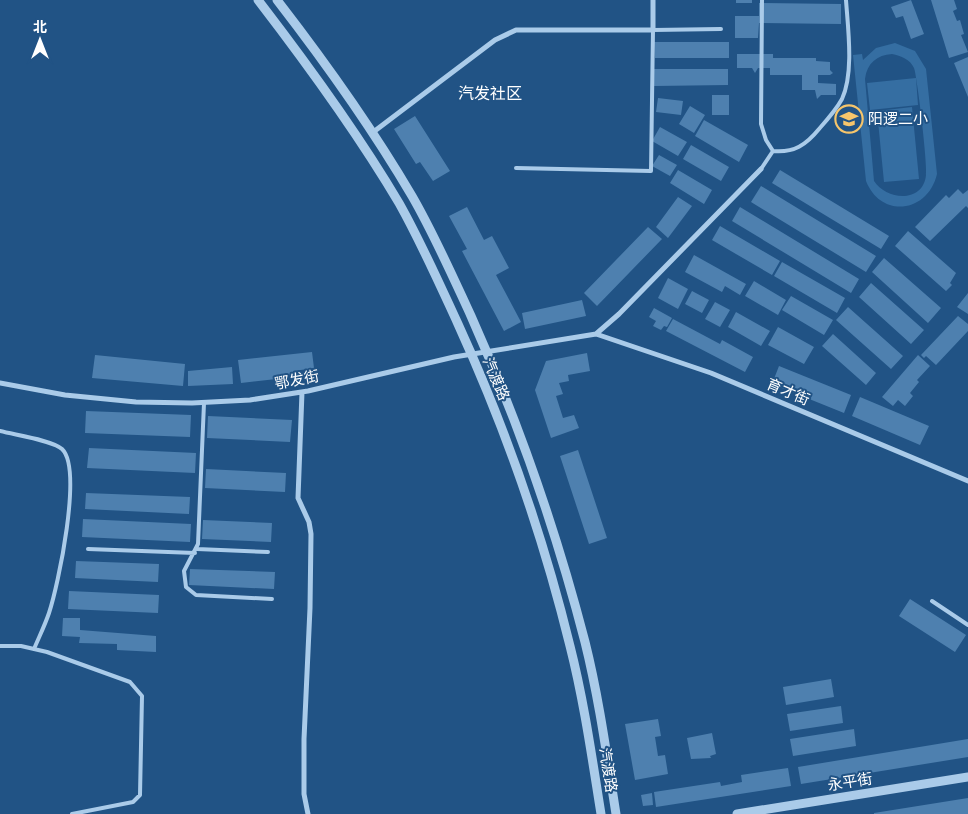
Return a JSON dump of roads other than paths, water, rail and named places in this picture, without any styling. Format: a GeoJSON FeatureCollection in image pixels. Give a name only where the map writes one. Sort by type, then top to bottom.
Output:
{"type":"FeatureCollection","features":[{"type":"Feature","properties":{"kind":"street","name":"汽渡路"},"geometry":{"type":"LineString","coordinates":[[258,0],[345,120],[400,204],[430,263],[471,354],[514,459],[568,638],[591,748],[601,814]]}},
{"type":"Feature","properties":{"kind":"street","name":"汽渡路"},"geometry":{"type":"LineString","coordinates":[[277,0],[372,133],[431,230],[486,352],[528,454],[585,643],[606,746],[616,814]]}},
{"type":"Feature","properties":{"kind":"street"},"geometry":{"type":"LineString","coordinates":[[372,133],[494,40],[506,33],[516,30],[653,30],[653,0]]}},
{"type":"Feature","properties":{"kind":"street"},"geometry":{"type":"LineString","coordinates":[[596,334],[761,169]]}},
{"type":"Feature","properties":{"kind":"street","name":"鄂发街"},"geometry":{"type":"LineString","coordinates":[[0,383],[100,399],[204,403],[250,400],[302,392],[471,354],[596,334]]}},
{"type":"Feature","properties":{"kind":"street","name":"育才街"},"geometry":{"type":"LineString","coordinates":[[596,334],[711,373],[968,481]]}},
{"type":"Feature","properties":{"kind":"street"},"geometry":{"type":"LineString","coordinates":[[302,392],[298,498],[309,522],[311,534],[310,608],[304,740],[304,794],[308,814]]}},
{"type":"Feature","properties":{"kind":"street","name":"永平街"},"geometry":{"type":"LineString","coordinates":[[737,814],[968,777]]}},
{"type":"Feature","properties":{"kind":"lane"},"geometry":{"type":"LineString","coordinates":[[762,0],[761,124],[766,140],[773,151]]}},
{"type":"Feature","properties":{"kind":"lane"},"geometry":{"type":"LineString","coordinates":[[773,151],[790,151],[805,144],[841,100],[847,79],[846,0]]}},
{"type":"Feature","properties":{"kind":"lane"},"geometry":{"type":"LineString","coordinates":[[516,168],[651,171],[653,30],[721,29]]}},
{"type":"Feature","properties":{"kind":"lane"},"geometry":{"type":"LineString","coordinates":[[761,169],[773,151]]}},
{"type":"Feature","properties":{"kind":"lane"},"geometry":{"type":"LineString","coordinates":[[204,403],[196,551],[186,566],[184,577],[186,587],[192,594],[272,598]]}},
{"type":"Feature","properties":{"kind":"lane"},"geometry":{"type":"LineString","coordinates":[[0,431],[58,446],[66,454],[70,464],[71,494],[68,521],[50,612],[34,648]]}},
{"type":"Feature","properties":{"kind":"lane"},"geometry":{"type":"LineString","coordinates":[[88,549],[268,552]]}},
{"type":"Feature","properties":{"kind":"lane"},"geometry":{"type":"LineString","coordinates":[[932,600],[968,625]]}},
{"type":"Feature","properties":{"kind":"lane"},"geometry":{"type":"LineString","coordinates":[[0,646],[34,648],[130,682],[142,696],[140,795],[133,802],[72,814]]}},
{"type":"Feature","properties":{"kind":"place","name":"阳逻二小"},"geometry":{"type":"Point","coordinates":[849,119]}},
{"type":"Feature","properties":{"kind":"district","name":"汽发社区"},"geometry":{"type":"Point","coordinates":[490,93]}}]}
